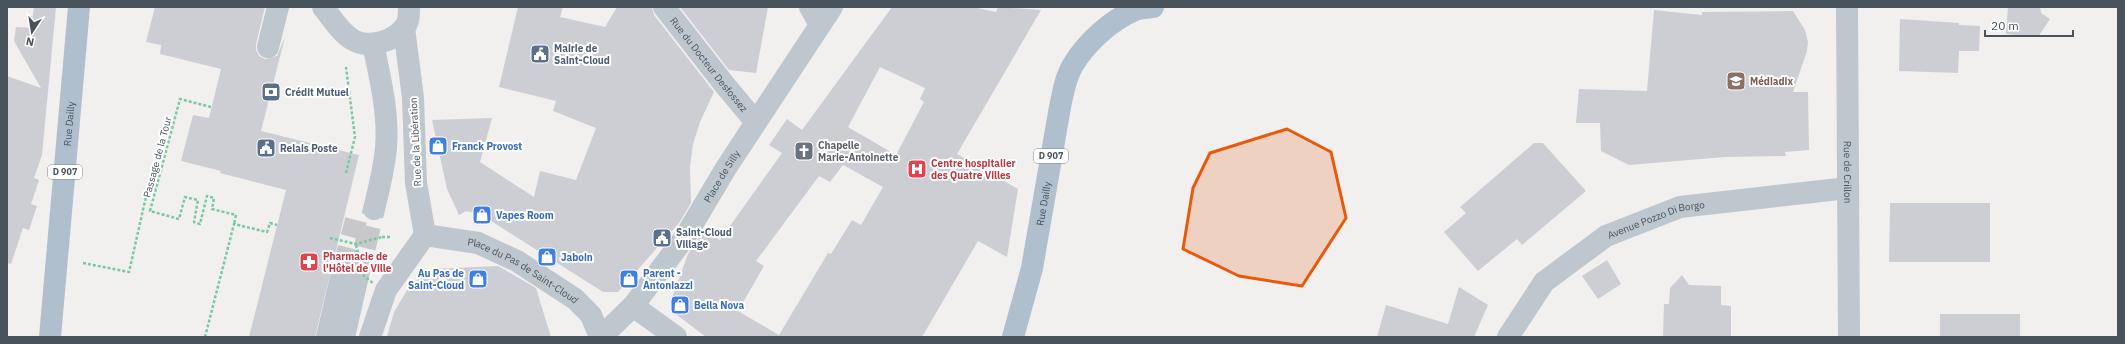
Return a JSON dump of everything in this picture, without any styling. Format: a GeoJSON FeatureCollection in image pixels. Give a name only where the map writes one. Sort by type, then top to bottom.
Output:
{"type":"FeatureCollection","features":[{"type":"Feature","properties":{"kind":"main road","name":"Rue Dailly"},"geometry":{"type":"LineString","coordinates":[[50,337],[79,7]]}},
{"type":"Feature","properties":{"kind":"main road","name":"Rue Dailly"},"geometry":{"type":"LineString","coordinates":[[1013,337],[1032,268],[1066,83],[1072,66],[1108,26],[1135,9],[1153,7]]}},
{"type":"Feature","properties":{"kind":"street"},"geometry":{"type":"LineString","coordinates":[[268,47],[278,7]]}},
{"type":"Feature","properties":{"kind":"street"},"geometry":{"type":"LineString","coordinates":[[323,7],[347,36],[364,42],[390,39],[404,28],[408,18],[409,7]]}},
{"type":"Feature","properties":{"kind":"street","name":"Rue du Docteur Desfossez"},"geometry":{"type":"LineString","coordinates":[[664,7],[724,84],[749,114],[757,120]]}},
{"type":"Feature","properties":{"kind":"street","name":"Place de Silly"},"geometry":{"type":"LineString","coordinates":[[601,337],[633,306],[685,237],[757,120],[815,16],[832,7]]}},
{"type":"Feature","properties":{"kind":"street","name":"Rue de Crillon"},"geometry":{"type":"LineString","coordinates":[[1847,7],[1849,337]]}},
{"type":"Feature","properties":{"kind":"street","name":"Rue de la Libération"},"geometry":{"type":"LineString","coordinates":[[404,28],[413,98],[416,183],[425,235]]}},
{"type":"Feature","properties":{"kind":"street"},"geometry":{"type":"LineString","coordinates":[[364,42],[384,94],[386,147],[366,210]]}},
{"type":"Feature","properties":{"kind":"street","name":"Avenue Pozzo Di Borgo"},"geometry":{"type":"LineString","coordinates":[[1508,337],[1544,282],[1606,236],[1680,207],[1848,188]]}},
{"type":"Feature","properties":{"kind":"street"},"geometry":{"type":"LineString","coordinates":[[370,337],[386,290],[425,235]]}},
{"type":"Feature","properties":{"kind":"street","name":"Place du Pas de Saint-Cloud"},"geometry":{"type":"LineString","coordinates":[[425,235],[478,243],[517,261],[575,299],[591,315],[601,337]]}},
{"type":"Feature","properties":{"kind":"street"},"geometry":{"type":"LineString","coordinates":[[327,337],[358,278]]}},
{"type":"Feature","properties":{"kind":"street"},"geometry":{"type":"LineString","coordinates":[[344,337],[358,278]]}},
{"type":"Feature","properties":{"kind":"street"},"geometry":{"type":"LineString","coordinates":[[633,306],[676,337]]}},
{"type":"Feature","properties":{"kind":"path"},"geometry":{"type":"LineString","coordinates":[[346,172],[355,137],[346,60],[364,42]]}},
{"type":"Feature","properties":{"kind":"path","name":"Passage de la Tour"},"geometry":{"type":"LineString","coordinates":[[211,107],[180,99],[150,211],[179,219],[185,197],[198,200],[194,222],[200,224],[208,196],[214,198],[212,209],[236,215],[234,224]]}},
{"type":"Feature","properties":{"kind":"path"},"geometry":{"type":"LineString","coordinates":[[57,258],[129,272],[148,188],[156,190]]}},
{"type":"Feature","properties":{"kind":"path"},"geometry":{"type":"LineString","coordinates":[[205,337],[234,224],[267,232],[270,222],[277,225]]}},
{"type":"Feature","properties":{"kind":"path"},"geometry":{"type":"LineString","coordinates":[[330,238],[356,244],[382,237]]}},
{"type":"Feature","properties":{"kind":"path"},"geometry":{"type":"LineString","coordinates":[[356,244],[364,276],[358,278]]}},
{"type":"Feature","properties":{"kind":"highlighted area"},"geometry":{"type":"Polygon","coordinates":[[[1287,129],[1331,152],[1346,218],[1302,286],[1239,276],[1183,249],[1193,188],[1210,153],[1287,129]]]}},
{"type":"Feature","properties":{"kind":"building"},"geometry":{"type":"Polygon","coordinates":[[[34,7],[56,7],[42,155],[34,178],[39,180],[31,204],[37,206],[29,230],[23,228],[11,264],[7,263],[7,76],[41,88],[14,41],[16,27],[31,28],[34,7]]]}},
{"type":"Feature","properties":{"kind":"building"},"geometry":{"type":"Polygon","coordinates":[[[155,7],[265,7],[256,44],[256,50],[259,56],[265,59],[277,56],[285,37],[261,131],[359,155],[315,337],[249,337],[286,190],[181,161],[193,115],[209,118],[221,69],[160,54],[161,45],[146,42],[155,7]]]}},
{"type":"Feature","properties":{"kind":"building"},"geometry":{"type":"Polygon","coordinates":[[[518,7],[563,7],[560,17],[605,27],[617,7],[652,7],[654,15],[714,92],[700,122],[693,144],[690,167],[691,203],[679,223],[618,292],[603,292],[480,214],[466,211],[459,215],[447,189],[432,120],[492,118],[480,162],[534,197],[540,171],[576,180],[596,128],[553,111],[556,101],[499,87],[518,7]]]}},
{"type":"Feature","properties":{"kind":"building"},"geometry":{"type":"Polygon","coordinates":[[[680,7],[768,7],[756,73],[729,70],[680,7]]]}},
{"type":"Feature","properties":{"kind":"building","name":"Centre hospitalier des Quatre Villes"},"geometry":{"type":"Polygon","coordinates":[[[892,7],[972,7],[996,12],[998,7],[1041,10],[957,154],[1018,189],[1007,257],[978,241],[922,337],[706,337],[673,312],[670,303],[688,254],[704,230],[720,240],[782,153],[769,145],[787,119],[802,130],[892,7]],[[880,67],[848,127],[896,155],[924,102],[920,99],[925,88],[880,67]],[[843,165],[830,182],[819,176],[756,261],[764,266],[738,311],[779,335],[828,253],[831,254],[852,220],[861,225],[883,187],[843,165]]]}},
{"type":"Feature","properties":{"kind":"building"},"geometry":{"type":"Polygon","coordinates":[[[2008,7],[2040,7],[2041,13],[2050,19],[2038,37],[2006,34],[2008,7]]]}},
{"type":"Feature","properties":{"kind":"building","name":"Médiadix"},"geometry":{"type":"Polygon","coordinates":[[[1654,10],[1702,15],[1702,12],[1793,11],[1805,30],[1808,42],[1807,51],[1793,92],[1808,92],[1809,150],[1785,152],[1786,156],[1725,157],[1629,165],[1601,151],[1600,123],[1576,123],[1579,89],[1647,91],[1654,10]]]}},
{"type":"Feature","properties":{"kind":"building"},"geometry":{"type":"Polygon","coordinates":[[[1900,19],[1980,26],[1979,51],[1959,51],[1958,73],[1899,71],[1900,19]]]}},
{"type":"Feature","properties":{"kind":"building"},"geometry":{"type":"Polygon","coordinates":[[[1534,143],[1543,143],[1586,191],[1522,245],[1517,239],[1478,271],[1444,232],[1466,213],[1460,207],[1534,143]]]}},
{"type":"Feature","properties":{"kind":"building"},"geometry":{"type":"Polygon","coordinates":[[[1890,203],[1990,203],[1990,262],[1889,262],[1890,203]]]}},
{"type":"Feature","properties":{"kind":"building"},"geometry":{"type":"Polygon","coordinates":[[[1607,260],[1621,284],[1598,299],[1582,276],[1607,260]]]}},
{"type":"Feature","properties":{"kind":"building"},"geometry":{"type":"Polygon","coordinates":[[[498,266],[536,288],[551,337],[387,337],[394,312],[409,287],[431,269],[498,266]]]}},
{"type":"Feature","properties":{"kind":"building"},"geometry":{"type":"Polygon","coordinates":[[[1682,275],[1689,285],[1721,286],[1721,305],[1731,306],[1731,337],[1663,337],[1664,304],[1669,304],[1670,288],[1682,275]]]}},
{"type":"Feature","properties":{"kind":"building"},"geometry":{"type":"Polygon","coordinates":[[[1459,287],[1488,305],[1474,337],[1377,337],[1386,305],[1448,324],[1459,287]]]}},
{"type":"Feature","properties":{"kind":"building"},"geometry":{"type":"Polygon","coordinates":[[[1940,314],[2020,314],[2020,337],[1940,337],[1940,314]]]}},
{"type":"Feature","properties":{"kind":"tunnel"},"geometry":{"type":"LineString","coordinates":[[357,280],[374,209]]}},
{"type":"Feature","properties":{"kind":"tunnel"},"geometry":{"type":"LineString","coordinates":[[343,269],[356,220]]}},
{"type":"Feature","properties":{"kind":"place","name":"Mairie de Saint-Cloud"},"geometry":{"type":"Point","coordinates":[540,54]}},
{"type":"Feature","properties":{"kind":"place","name":"Médiadix"},"geometry":{"type":"Point","coordinates":[1736,81]}},
{"type":"Feature","properties":{"kind":"place","name":"Crédit Mutuel"},"geometry":{"type":"Point","coordinates":[271,92]}},
{"type":"Feature","properties":{"kind":"place","name":"Franck Provost"},"geometry":{"type":"Point","coordinates":[438,146]}},
{"type":"Feature","properties":{"kind":"place","name":"Relais Poste"},"geometry":{"type":"Point","coordinates":[266,148]}},
{"type":"Feature","properties":{"kind":"place","name":"Chapelle Marie-Antoinette"},"geometry":{"type":"Point","coordinates":[804,151]}},
{"type":"Feature","properties":{"kind":"place","name":"Centre hospitalier des Quatre Villes"},"geometry":{"type":"Point","coordinates":[917,169]}},
{"type":"Feature","properties":{"kind":"place","name":"Vapes Room"},"geometry":{"type":"Point","coordinates":[482,215]}},
{"type":"Feature","properties":{"kind":"place","name":"Saint-Cloud Village"},"geometry":{"type":"Point","coordinates":[662,238]}},
{"type":"Feature","properties":{"kind":"place","name":"Jaboin"},"geometry":{"type":"Point","coordinates":[547,257]}},
{"type":"Feature","properties":{"kind":"place","name":"Pharmacie de l'Hôtel de Ville"},"geometry":{"type":"Point","coordinates":[309,262]}},
{"type":"Feature","properties":{"kind":"place","name":"Au Pas de Saint-Cloud"},"geometry":{"type":"Point","coordinates":[478,279]}},
{"type":"Feature","properties":{"kind":"place","name":"Parent - Antoniazzi"},"geometry":{"type":"Point","coordinates":[629,279]}},
{"type":"Feature","properties":{"kind":"place","name":"Bella Nova"},"geometry":{"type":"Point","coordinates":[680,305]}}]}
